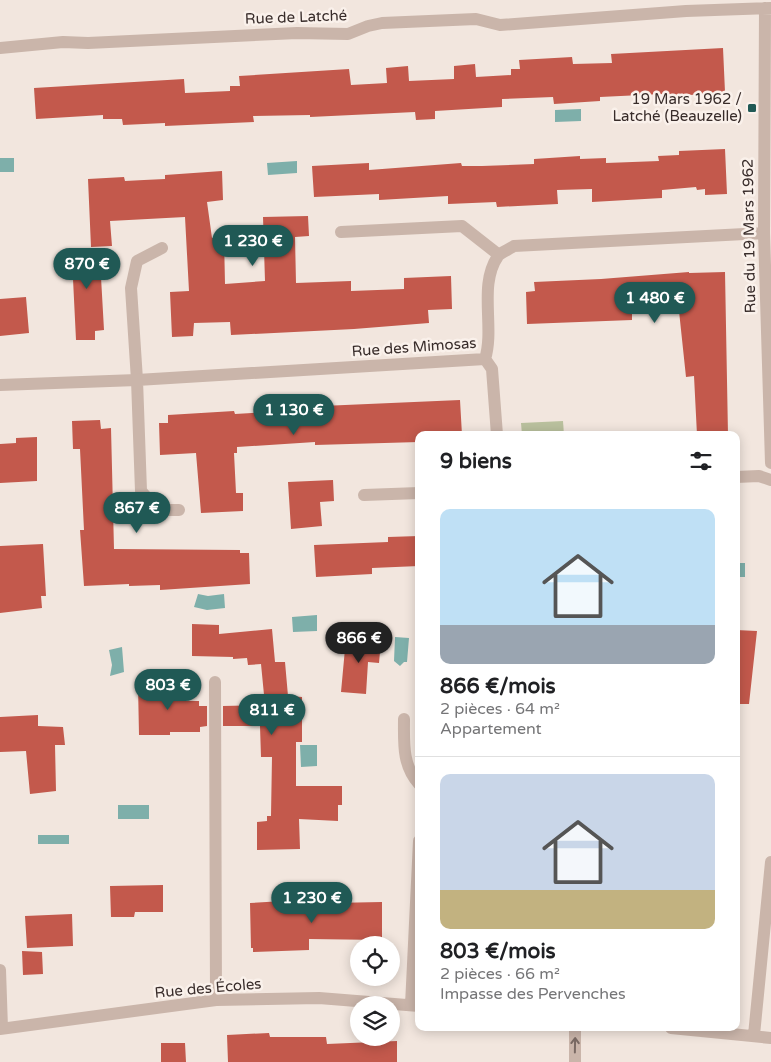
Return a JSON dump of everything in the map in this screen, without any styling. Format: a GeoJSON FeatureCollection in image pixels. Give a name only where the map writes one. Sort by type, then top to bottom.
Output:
{"type":"FeatureCollection","features":[{"type":"Feature","properties":{"kind":"street","name":"Rue de Latché"},"geometry":{"type":"LineString","coordinates":[[0,48],[63,42],[88,43],[297,33],[348,34],[368,26],[382,24],[476,18],[500,25],[686,11],[768,8]]}},
{"type":"Feature","properties":{"kind":"street","name":"Rue du 19 Mars 1962"},"geometry":{"type":"LineString","coordinates":[[768,8],[764,233],[771,463]]}},
{"type":"Feature","properties":{"kind":"street"},"geometry":{"type":"LineString","coordinates":[[341,232],[462,226],[499,255],[514,246],[764,233]]}},
{"type":"Feature","properties":{"kind":"street"},"geometry":{"type":"LineString","coordinates":[[162,248],[137,261],[131,288],[142,491],[158,510],[179,510]]}},
{"type":"Feature","properties":{"kind":"street","name":"Rue des Mimosas"},"geometry":{"type":"LineString","coordinates":[[0,385],[137,380],[485,359],[490,345],[489,279],[499,255]]}},
{"type":"Feature","properties":{"kind":"street"},"geometry":{"type":"LineString","coordinates":[[485,359],[492,369],[497,431]]}},
{"type":"Feature","properties":{"kind":"street"},"geometry":{"type":"LineString","coordinates":[[740,478],[759,476],[771,480]]}},
{"type":"Feature","properties":{"kind":"street"},"geometry":{"type":"LineString","coordinates":[[364,495],[415,493]]}},
{"type":"Feature","properties":{"kind":"street"},"geometry":{"type":"LineString","coordinates":[[215,682],[216,1000]]}},
{"type":"Feature","properties":{"kind":"street"},"geometry":{"type":"LineString","coordinates":[[404,719],[404,754],[415,780]]}},
{"type":"Feature","properties":{"kind":"street"},"geometry":{"type":"LineString","coordinates":[[754,1035],[771,862]]}},
{"type":"Feature","properties":{"kind":"street"},"geometry":{"type":"LineString","coordinates":[[0,970],[1,1028]]}},
{"type":"Feature","properties":{"kind":"street","name":"Rue des Écoles"},"geometry":{"type":"LineString","coordinates":[[1,1028],[216,1000],[319,998],[415,1006]]}},
{"type":"Feature","properties":{"kind":"street"},"geometry":{"type":"LineString","coordinates":[[574,1062],[576,1031]]}},
{"type":"Feature","properties":{"kind":"street"},"geometry":{"type":"LineString","coordinates":[[707,1031],[771,1038]]}},
{"type":"Feature","properties":{"kind":"green space"},"geometry":{"type":"Polygon","coordinates":[[[563,421],[564,431],[522,431],[521,423],[563,421]]]}},
{"type":"Feature","properties":{"kind":"water"},"geometry":{"type":"Polygon","coordinates":[[[581,109],[581,121],[555,122],[555,110],[581,109]]]}},
{"type":"Feature","properties":{"kind":"water"},"geometry":{"type":"Polygon","coordinates":[[[0,158],[14,158],[14,172],[0,172],[0,158]]]}},
{"type":"Feature","properties":{"kind":"water"},"geometry":{"type":"Polygon","coordinates":[[[297,161],[297,173],[268,175],[267,163],[297,161]]]}},
{"type":"Feature","properties":{"kind":"water"},"geometry":{"type":"Polygon","coordinates":[[[740,563],[745,563],[745,577],[740,577],[740,563]]]}},
{"type":"Feature","properties":{"kind":"water"},"geometry":{"type":"Polygon","coordinates":[[[198,594],[208,596],[224,594],[225,608],[207,610],[194,607],[198,594]]]}},
{"type":"Feature","properties":{"kind":"water"},"geometry":{"type":"Polygon","coordinates":[[[317,615],[317,631],[293,632],[292,617],[317,615]]]}},
{"type":"Feature","properties":{"kind":"water"},"geometry":{"type":"Polygon","coordinates":[[[395,637],[409,638],[407,662],[400,666],[394,661],[395,637]]]}},
{"type":"Feature","properties":{"kind":"water"},"geometry":{"type":"Polygon","coordinates":[[[122,647],[124,672],[110,676],[112,665],[109,650],[122,647]]]}},
{"type":"Feature","properties":{"kind":"water"},"geometry":{"type":"Polygon","coordinates":[[[300,745],[317,745],[317,766],[301,767],[300,745]]]}},
{"type":"Feature","properties":{"kind":"water"},"geometry":{"type":"Polygon","coordinates":[[[118,805],[149,805],[149,819],[118,819],[118,805]]]}},
{"type":"Feature","properties":{"kind":"water"},"geometry":{"type":"Polygon","coordinates":[[[38,835],[69,835],[69,844],[38,844],[38,835]]]}},
{"type":"Feature","properties":{"kind":"building"},"geometry":{"type":"Polygon","coordinates":[[[723,48],[725,92],[690,95],[691,98],[672,100],[672,98],[662,98],[662,94],[600,97],[600,101],[554,104],[553,97],[502,99],[502,107],[435,111],[435,119],[416,120],[415,112],[310,117],[310,115],[253,116],[254,122],[165,126],[165,123],[123,125],[122,119],[103,119],[103,115],[36,119],[34,88],[184,79],[185,93],[230,91],[230,86],[240,86],[239,76],[349,69],[351,85],[387,83],[386,68],[408,66],[409,81],[454,79],[454,66],[475,64],[476,77],[511,75],[511,69],[520,69],[519,60],[572,57],[573,64],[612,63],[611,54],[723,48]]]}},
{"type":"Feature","properties":{"kind":"building"},"geometry":{"type":"Polygon","coordinates":[[[725,149],[727,194],[705,195],[705,189],[697,190],[696,187],[662,190],[662,198],[592,202],[592,189],[557,190],[558,204],[497,207],[496,202],[448,204],[448,196],[379,200],[379,194],[314,197],[312,166],[369,163],[369,170],[461,163],[462,166],[482,166],[534,164],[534,159],[580,156],[580,159],[606,158],[606,163],[659,161],[658,156],[679,155],[679,151],[725,149]]]}},
{"type":"Feature","properties":{"kind":"building"},"geometry":{"type":"Polygon","coordinates":[[[222,171],[223,200],[207,202],[212,238],[224,237],[225,284],[265,281],[263,217],[308,216],[309,236],[295,237],[296,283],[351,281],[351,291],[404,289],[404,278],[451,276],[452,309],[428,310],[429,323],[354,329],[231,335],[230,322],[194,323],[193,336],[172,337],[170,292],[189,291],[185,217],[110,221],[112,246],[91,247],[88,179],[124,177],[125,181],[165,179],[165,175],[222,171]]]}},
{"type":"Feature","properties":{"kind":"building"},"geometry":{"type":"Polygon","coordinates":[[[104,249],[105,277],[101,277],[104,330],[95,331],[95,340],[76,340],[73,279],[67,279],[65,251],[104,249]]]}},
{"type":"Feature","properties":{"kind":"building"},"geometry":{"type":"Polygon","coordinates":[[[689,272],[725,272],[728,431],[697,431],[694,376],[686,377],[679,311],[632,314],[632,320],[527,324],[526,292],[535,291],[534,282],[689,272]]]}},
{"type":"Feature","properties":{"kind":"building"},"geometry":{"type":"Polygon","coordinates":[[[26,297],[29,333],[0,336],[0,299],[26,297]]]}},
{"type":"Feature","properties":{"kind":"building"},"geometry":{"type":"Polygon","coordinates":[[[460,400],[462,431],[415,431],[415,442],[315,445],[315,442],[237,447],[237,453],[234,453],[236,493],[243,493],[243,511],[201,513],[196,453],[160,455],[159,423],[168,423],[168,415],[234,411],[235,414],[322,409],[322,406],[460,400]]]}},
{"type":"Feature","properties":{"kind":"building"},"geometry":{"type":"Polygon","coordinates":[[[100,420],[101,429],[111,428],[114,549],[240,550],[240,553],[249,553],[250,584],[160,590],[160,585],[84,586],[80,530],[84,530],[80,449],[73,449],[72,421],[100,420]]]}},
{"type":"Feature","properties":{"kind":"building"},"geometry":{"type":"Polygon","coordinates":[[[37,437],[37,481],[0,483],[0,444],[16,443],[16,438],[37,437]]]}},
{"type":"Feature","properties":{"kind":"building"},"geometry":{"type":"Polygon","coordinates":[[[333,480],[334,501],[320,502],[322,526],[291,529],[288,482],[333,480]]]}},
{"type":"Feature","properties":{"kind":"building"},"geometry":{"type":"Polygon","coordinates":[[[415,536],[415,566],[372,568],[372,574],[316,577],[314,545],[388,542],[388,537],[415,536]]]}},
{"type":"Feature","properties":{"kind":"building"},"geometry":{"type":"Polygon","coordinates":[[[43,544],[46,596],[41,596],[42,608],[0,613],[0,546],[43,544]]]}},
{"type":"Feature","properties":{"kind":"building"},"geometry":{"type":"Polygon","coordinates":[[[192,624],[219,625],[219,634],[272,629],[275,662],[285,662],[288,696],[302,697],[302,742],[296,742],[296,786],[342,786],[342,805],[338,805],[338,821],[299,819],[300,849],[257,850],[257,822],[267,821],[267,816],[271,816],[272,757],[261,757],[260,726],[223,726],[223,706],[265,705],[261,664],[248,665],[247,658],[233,659],[233,657],[192,656],[192,624]]]}},
{"type":"Feature","properties":{"kind":"building"},"geometry":{"type":"Polygon","coordinates":[[[740,630],[757,631],[749,704],[740,704],[740,630]]]}},
{"type":"Feature","properties":{"kind":"building"},"geometry":{"type":"Polygon","coordinates":[[[346,638],[381,641],[379,663],[368,662],[366,694],[341,692],[346,638]]]}},
{"type":"Feature","properties":{"kind":"building"},"geometry":{"type":"Polygon","coordinates":[[[178,684],[179,701],[199,701],[199,706],[207,706],[207,726],[200,727],[200,732],[170,732],[170,735],[139,735],[138,685],[178,684]]]}},
{"type":"Feature","properties":{"kind":"building"},"geometry":{"type":"Polygon","coordinates":[[[38,715],[38,726],[63,727],[65,745],[55,745],[56,791],[30,794],[26,751],[0,752],[0,717],[38,715]]]}},
{"type":"Feature","properties":{"kind":"building"},"geometry":{"type":"Polygon","coordinates":[[[163,885],[163,912],[135,912],[134,917],[111,917],[110,886],[163,885]]]}},
{"type":"Feature","properties":{"kind":"building"},"geometry":{"type":"Polygon","coordinates":[[[283,901],[283,904],[382,902],[382,936],[350,936],[350,940],[309,939],[309,950],[253,952],[253,948],[251,948],[250,903],[283,901]]]}},
{"type":"Feature","properties":{"kind":"building"},"geometry":{"type":"Polygon","coordinates":[[[72,914],[73,946],[27,948],[25,916],[72,914]]]}},
{"type":"Feature","properties":{"kind":"building"},"geometry":{"type":"Polygon","coordinates":[[[22,951],[42,952],[43,974],[23,975],[22,951]]]}},
{"type":"Feature","properties":{"kind":"building"},"geometry":{"type":"Polygon","coordinates":[[[269,1033],[270,1037],[326,1037],[327,1044],[350,1043],[350,1046],[397,1046],[397,1062],[228,1062],[227,1035],[269,1033]]]}},
{"type":"Feature","properties":{"kind":"building"},"geometry":{"type":"Polygon","coordinates":[[[161,1043],[185,1043],[186,1062],[161,1062],[161,1043]]]}},
{"type":"Feature","properties":{"kind":"place","name":"19 Mars 1962 / Latché (Beauzelle)"},"geometry":{"type":"Point","coordinates":[752,108]}}]}
